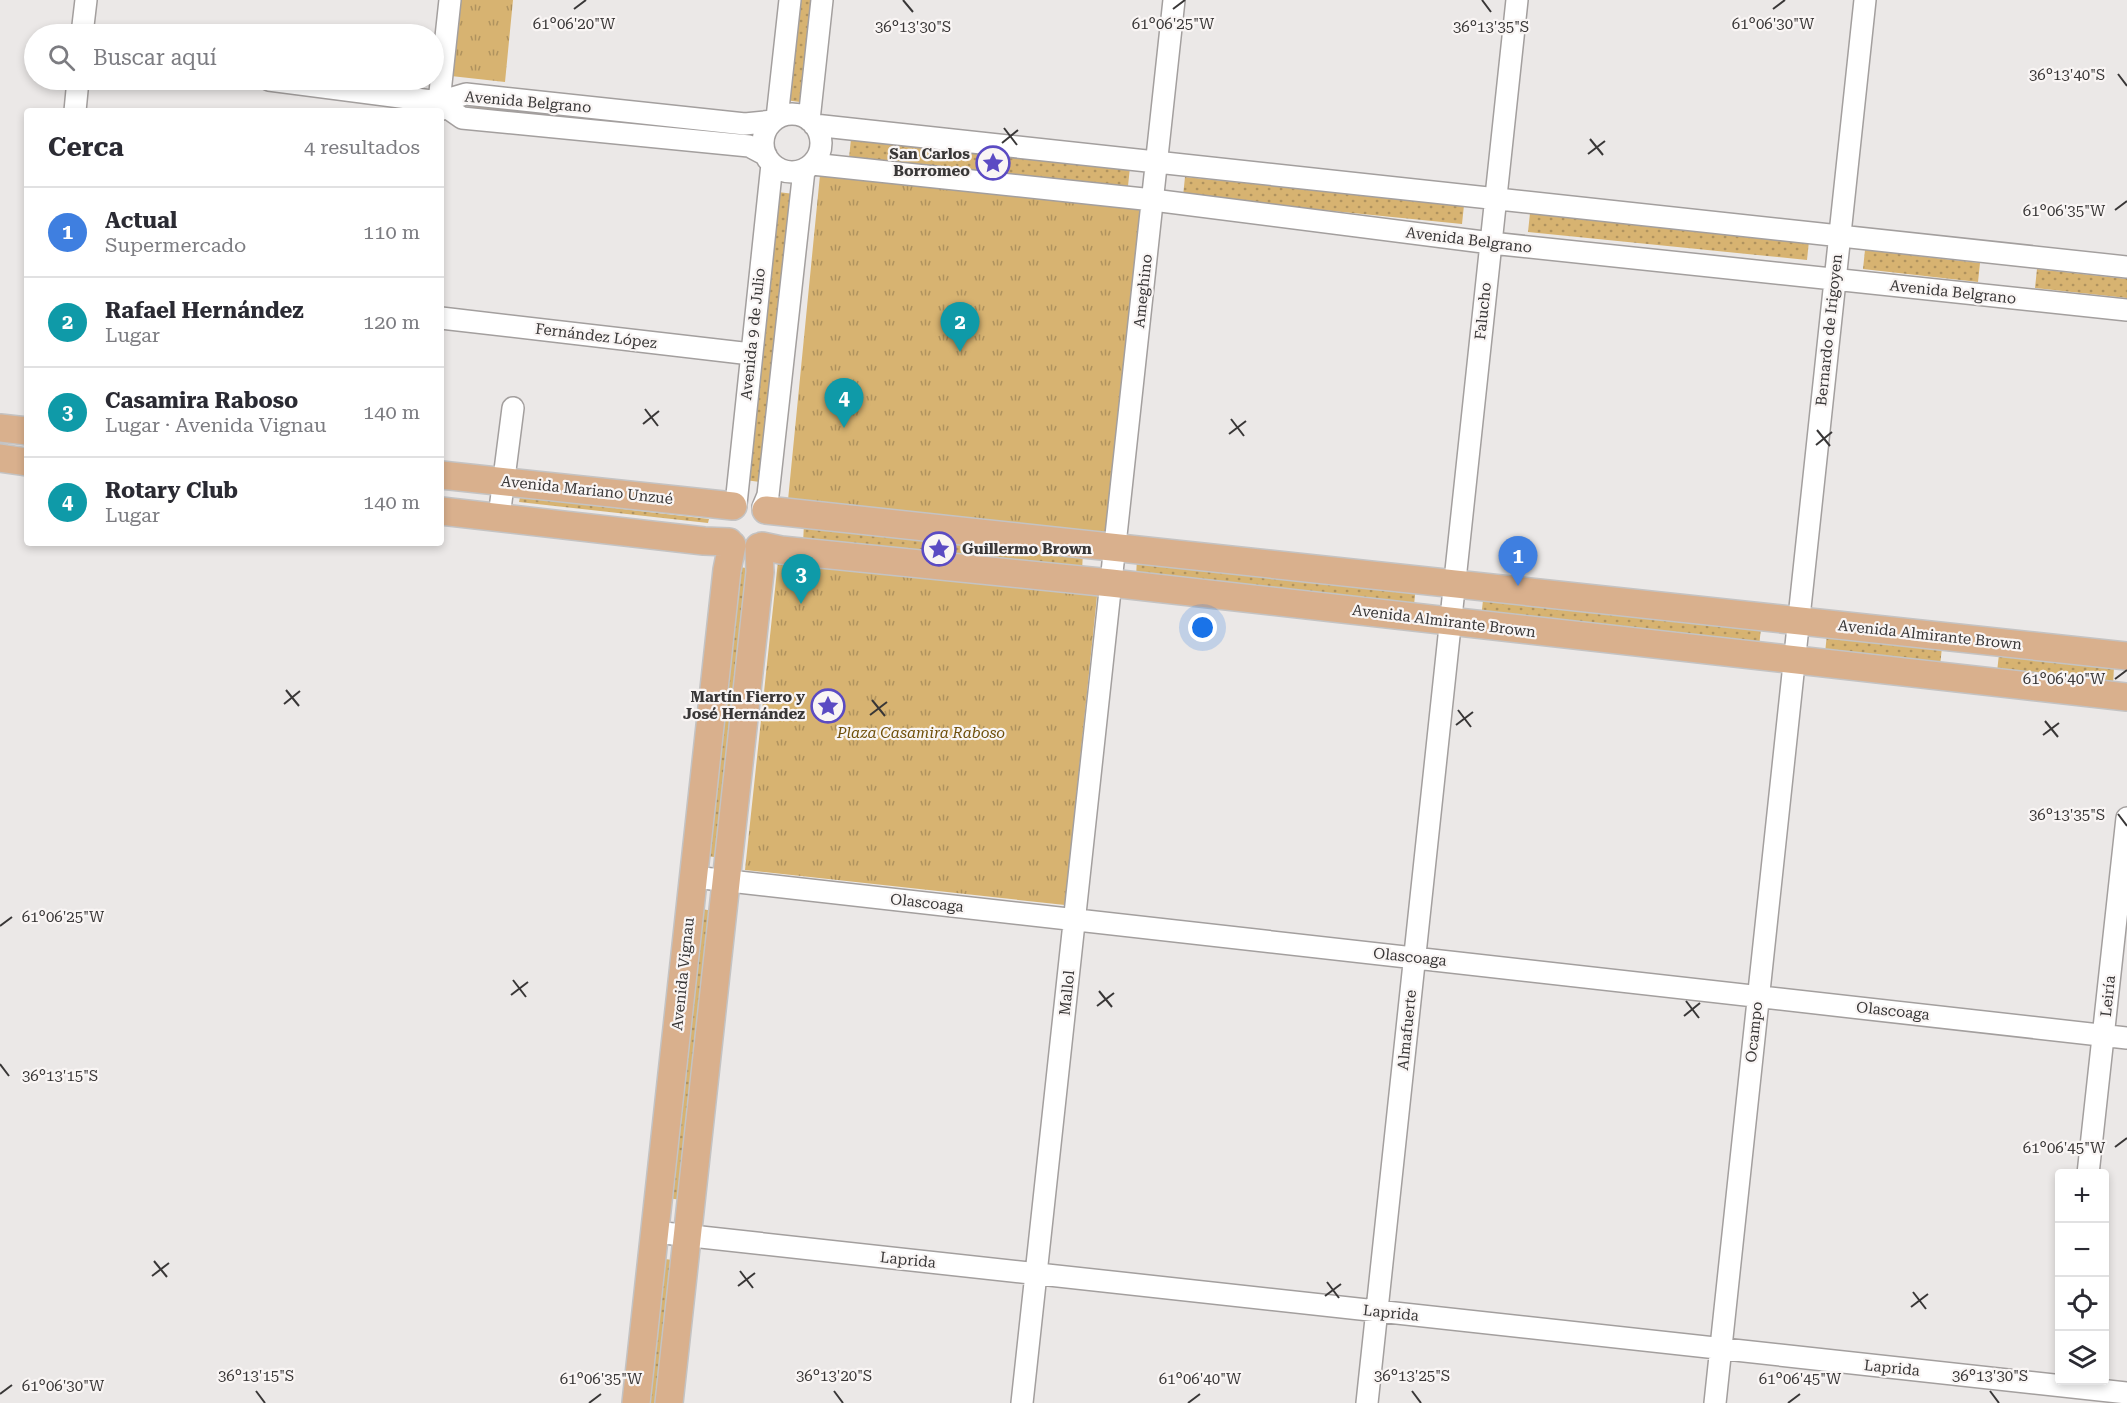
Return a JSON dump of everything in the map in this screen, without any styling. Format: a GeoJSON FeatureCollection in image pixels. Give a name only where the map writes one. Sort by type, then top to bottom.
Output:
{"type":"FeatureCollection","features":[{"type":"Feature","properties":{"kind":"main road"},"geometry":{"type":"LineString","coordinates":[[0,428],[24,431]]}},
{"type":"Feature","properties":{"kind":"main road"},"geometry":{"type":"LineString","coordinates":[[0,458],[24,462]]}},
{"type":"Feature","properties":{"kind":"main road","name":"Avenida Mariano Unzué"},"geometry":{"type":"LineString","coordinates":[[444,475],[734,505]]}},
{"type":"Feature","properties":{"kind":"main road"},"geometry":{"type":"LineString","coordinates":[[669,1403],[760,572],[760,547],[771,533],[770,517],[764,508],[752,502],[734,505],[725,515],[723,523],[723,531],[730,543]]}},
{"type":"Feature","properties":{"kind":"main road","name":"Avenida Almirante Brown"},"geometry":{"type":"LineString","coordinates":[[764,508],[1115,548],[2127,656]]}},
{"type":"Feature","properties":{"kind":"main road"},"geometry":{"type":"LineString","coordinates":[[444,511],[704,542],[730,543],[746,550],[760,547]]}},
{"type":"Feature","properties":{"kind":"main road","name":"Avenida Vignau"},"geometry":{"type":"LineString","coordinates":[[636,1403],[730,543]]}},
{"type":"Feature","properties":{"kind":"main road","name":"Avenida Almirante Brown"},"geometry":{"type":"LineString","coordinates":[[760,547],[1111,583],[2127,697]]}},
{"type":"Feature","properties":{"kind":"street"},"geometry":{"type":"LineString","coordinates":[[83,24],[86,0]]}},
{"type":"Feature","properties":{"kind":"street"},"geometry":{"type":"LineString","coordinates":[[444,58],[450,0]]}},
{"type":"Feature","properties":{"kind":"street"},"geometry":{"type":"LineString","coordinates":[[790,0],[775,119],[765,132],[762,141],[769,160],[788,172],[808,167],[818,158],[821,148],[821,139],[812,122],[822,0]]}},
{"type":"Feature","properties":{"kind":"street","name":"Ameghino"},"geometry":{"type":"LineString","coordinates":[[1111,583],[1174,0]]}},
{"type":"Feature","properties":{"kind":"street","name":"Falucho"},"geometry":{"type":"LineString","coordinates":[[1451,621],[1517,0]]}},
{"type":"Feature","properties":{"kind":"street","name":"Bernardo de Irigoyen"},"geometry":{"type":"LineString","coordinates":[[1794,661],[1865,0]]}},
{"type":"Feature","properties":{"kind":"street"},"geometry":{"type":"LineString","coordinates":[[75,108],[77,90]]}},
{"type":"Feature","properties":{"kind":"street"},"geometry":{"type":"LineString","coordinates":[[334,90],[439,106],[441,90]]}},
{"type":"Feature","properties":{"kind":"street","name":"Avenida Belgrano"},"geometry":{"type":"LineString","coordinates":[[439,106],[466,94],[745,124],[775,119]]}},
{"type":"Feature","properties":{"kind":"street","name":"Avenida Belgrano"},"geometry":{"type":"LineString","coordinates":[[444,109],[462,118],[749,147],[769,160]]}},
{"type":"Feature","properties":{"kind":"street"},"geometry":{"type":"LineString","coordinates":[[609,132],[612,110]]}},
{"type":"Feature","properties":{"kind":"street"},"geometry":{"type":"LineString","coordinates":[[775,119],[796,114],[812,122],[1157,162],[2127,267]]}},
{"type":"Feature","properties":{"kind":"street","name":"Avenida 9 de Julio"},"geometry":{"type":"LineString","coordinates":[[734,505],[769,160]]}},
{"type":"Feature","properties":{"kind":"street"},"geometry":{"type":"LineString","coordinates":[[764,508],[768,495],[808,167]]}},
{"type":"Feature","properties":{"kind":"street","name":"Avenida Belgrano"},"geometry":{"type":"LineString","coordinates":[[808,167],[1153,200],[1491,243],[2127,310]]}},
{"type":"Feature","properties":{"kind":"street","name":"Fernández López"},"geometry":{"type":"LineString","coordinates":[[444,318],[751,354]]}},
{"type":"Feature","properties":{"kind":"street"},"geometry":{"type":"LineString","coordinates":[[499,517],[513,408]]}},
{"type":"Feature","properties":{"kind":"street","name":"Mallol"},"geometry":{"type":"LineString","coordinates":[[1022,1403],[1111,583]]}},
{"type":"Feature","properties":{"kind":"street","name":"Almafuerte"},"geometry":{"type":"LineString","coordinates":[[1367,1403],[1451,621]]}},
{"type":"Feature","properties":{"kind":"street","name":"Ocampo"},"geometry":{"type":"LineString","coordinates":[[1715,1403],[1794,661]]}},
{"type":"Feature","properties":{"kind":"street","name":"Leiría"},"geometry":{"type":"LineString","coordinates":[[2088,1169],[2127,818]]}},
{"type":"Feature","properties":{"kind":"street","name":"Olascoaga"},"geometry":{"type":"LineString","coordinates":[[694,877],[2127,1038]]}},
{"type":"Feature","properties":{"kind":"street","name":"Laprida"},"geometry":{"type":"LineString","coordinates":[[655,1232],[1720,1349],[2065,1390],[2127,1393]]}},
{"type":"Feature","properties":{"kind":"green space"},"geometry":{"type":"Polygon","coordinates":[[[459,0],[513,0],[505,82],[451,76],[459,0]]]}},
{"type":"Feature","properties":{"kind":"green space"},"geometry":{"type":"Polygon","coordinates":[[[797,0],[812,0],[800,102],[785,100],[797,0]]]}},
{"type":"Feature","properties":{"kind":"green space"},"geometry":{"type":"Polygon","coordinates":[[[474,103],[595,116],[594,121],[473,108],[474,103]]]}},
{"type":"Feature","properties":{"kind":"green space"},"geometry":{"type":"Polygon","coordinates":[[[851,139],[1130,167],[1128,186],[849,158],[851,139]]]}},
{"type":"Feature","properties":{"kind":"green space"},"geometry":{"type":"Polygon","coordinates":[[[820,175],[1143,203],[1108,538],[788,500],[820,175]]]}},
{"type":"Feature","properties":{"kind":"green space"},"geometry":{"type":"Polygon","coordinates":[[[1185,177],[1464,205],[1462,224],[1183,196],[1185,177]]]}},
{"type":"Feature","properties":{"kind":"green space"},"geometry":{"type":"Polygon","coordinates":[[[778,192],[794,194],[760,482],[745,480],[778,192]]]}},
{"type":"Feature","properties":{"kind":"green space"},"geometry":{"type":"Polygon","coordinates":[[[1530,213],[1809,241],[1807,260],[1528,232],[1530,213]]]}},
{"type":"Feature","properties":{"kind":"green space"},"geometry":{"type":"Polygon","coordinates":[[[1865,250],[1980,263],[1978,282],[1863,269],[1865,250]]]}},
{"type":"Feature","properties":{"kind":"green space"},"geometry":{"type":"Polygon","coordinates":[[[2037,269],[2127,279],[2127,298],[2035,288],[2037,269]]]}},
{"type":"Feature","properties":{"kind":"green space"},"geometry":{"type":"Polygon","coordinates":[[[520,497],[709,519],[708,523],[519,502],[520,497]]]}},
{"type":"Feature","properties":{"kind":"green space"},"geometry":{"type":"Polygon","coordinates":[[[804,524],[1083,552],[1082,571],[803,543],[804,524]]]}},
{"type":"Feature","properties":{"kind":"green space"},"geometry":{"type":"Polygon","coordinates":[[[1137,558],[1416,586],[1414,605],[1136,577],[1137,558]]]}},
{"type":"Feature","properties":{"kind":"green space","name":"Plaza Casamira Raboso"},"geometry":{"type":"Polygon","coordinates":[[[778,561],[1097,596],[1065,905],[745,870],[778,561]]]}},
{"type":"Feature","properties":{"kind":"green space"},"geometry":{"type":"Polygon","coordinates":[[[739,567],[754,569],[721,858],[706,856],[739,567]]]}},
{"type":"Feature","properties":{"kind":"green space"},"geometry":{"type":"Polygon","coordinates":[[[1483,600],[1761,628],[1759,647],[1481,619],[1483,600]]]}},
{"type":"Feature","properties":{"kind":"green space"},"geometry":{"type":"Polygon","coordinates":[[[1827,634],[1942,647],[1940,666],[1825,653],[1827,634]]]}},
{"type":"Feature","properties":{"kind":"green space"},"geometry":{"type":"Polygon","coordinates":[[[1999,654],[2114,667],[2113,685],[1997,672],[1999,654]]]}},
{"type":"Feature","properties":{"kind":"green space"},"geometry":{"type":"Polygon","coordinates":[[[700,909],[715,911],[682,1200],[667,1198],[700,909]]]}},
{"type":"Feature","properties":{"kind":"green space"},"geometry":{"type":"Polygon","coordinates":[[[665,1259],[680,1261],[664,1403],[648,1403],[665,1259]]]}},
{"type":"Feature","properties":{"kind":"place","name":"San Carlos Borromeo"},"geometry":{"type":"Point","coordinates":[993,163]}},
{"type":"Feature","properties":{"kind":"place","name":"Rafael Hernández"},"geometry":{"type":"Point","coordinates":[960,352]}},
{"type":"Feature","properties":{"kind":"place","name":"Rotary Club"},"geometry":{"type":"Point","coordinates":[844,428]}},
{"type":"Feature","properties":{"kind":"place","name":"Guillermo Brown"},"geometry":{"type":"Point","coordinates":[939,549]}},
{"type":"Feature","properties":{"kind":"place","name":"Actual"},"geometry":{"type":"Point","coordinates":[1518,586]}},
{"type":"Feature","properties":{"kind":"place","name":"Casamira Raboso"},"geometry":{"type":"Point","coordinates":[801,604]}},
{"type":"Feature","properties":{"kind":"place","name":"Martín Fierro y José Hernández"},"geometry":{"type":"Point","coordinates":[828,706]}}]}
